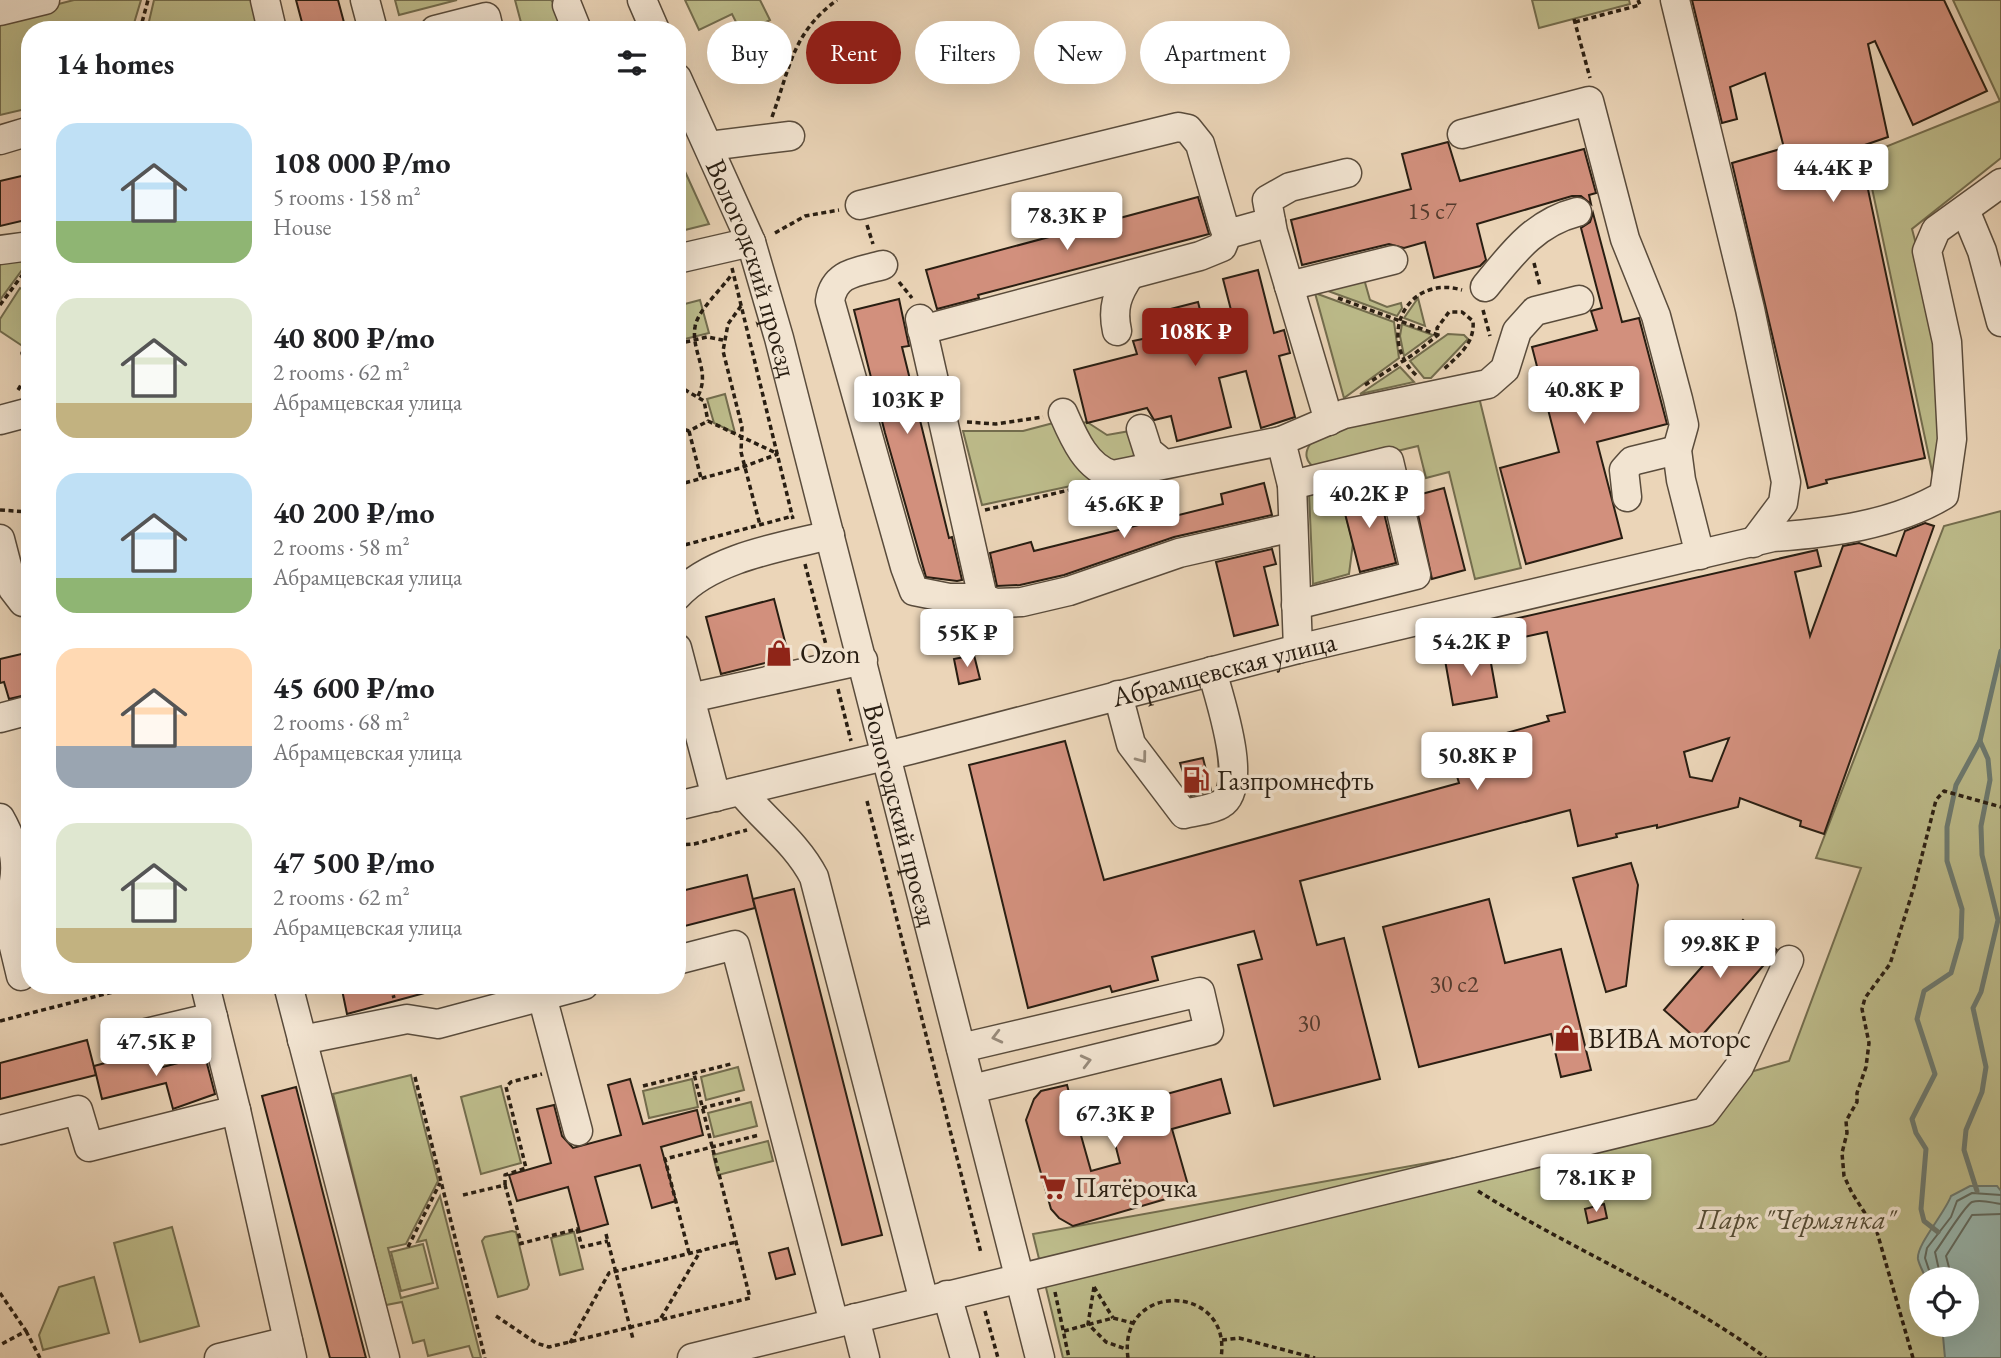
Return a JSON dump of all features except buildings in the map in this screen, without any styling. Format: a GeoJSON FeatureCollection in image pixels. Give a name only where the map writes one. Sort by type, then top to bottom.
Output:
{"type":"FeatureCollection","features":[{"type":"Feature","properties":{"kind":"street"},"geometry":{"type":"LineString","coordinates":[[0,11],[44,0]]}},
{"type":"Feature","properties":{"kind":"street"},"geometry":{"type":"LineString","coordinates":[[265,0],[270,21]]}},
{"type":"Feature","properties":{"kind":"street"},"geometry":{"type":"LineString","coordinates":[[365,0],[371,21]]}},
{"type":"Feature","properties":{"kind":"street"},"geometry":{"type":"LineString","coordinates":[[642,0],[651,21]]}},
{"type":"Feature","properties":{"kind":"street"},"geometry":{"type":"LineString","coordinates":[[1675,0],[1750,309],[1786,482],[1783,503],[1763,540]]}},
{"type":"Feature","properties":{"kind":"street"},"geometry":{"type":"LineString","coordinates":[[470,21],[486,17],[487,21]]}},
{"type":"Feature","properties":{"kind":"street"},"geometry":{"type":"LineString","coordinates":[[1462,134],[1589,101],[1595,208],[1625,239],[1656,316],[1684,425],[1677,450],[1685,498],[1700,555]]}},
{"type":"Feature","properties":{"kind":"street","name":"Вологодский проезд"},"geometry":{"type":"LineString","coordinates":[[686,105],[746,249],[830,535],[1040,1358]]}},
{"type":"Feature","properties":{"kind":"street"},"geometry":{"type":"LineString","coordinates":[[860,205],[1178,127],[1188,129],[1200,144],[1224,227],[1235,232],[1271,222]]}},
{"type":"Feature","properties":{"kind":"street"},"geometry":{"type":"LineString","coordinates":[[695,132],[777,137]]}},
{"type":"Feature","properties":{"kind":"street"},"geometry":{"type":"LineString","coordinates":[[0,139],[21,133]]}},
{"type":"Feature","properties":{"kind":"street"},"geometry":{"type":"LineString","coordinates":[[1329,421],[1267,200],[1290,187],[1347,173]]}},
{"type":"Feature","properties":{"kind":"street","name":"Абрамцевская улица"},"geometry":{"type":"LineString","coordinates":[[686,804],[1298,649],[1763,540],[1825,533],[1920,510],[1944,495],[1952,439],[1947,342],[1927,251],[1936,230],[2001,183]]}},
{"type":"Feature","properties":{"kind":"street"},"geometry":{"type":"LineString","coordinates":[[1479,296],[1545,223],[1595,208]]}},
{"type":"Feature","properties":{"kind":"street"},"geometry":{"type":"LineString","coordinates":[[1965,210],[1982,251],[2001,322]]}},
{"type":"Feature","properties":{"kind":"street"},"geometry":{"type":"LineString","coordinates":[[983,598],[962,516],[921,325],[1129,275],[1222,247],[1229,230]]}},
{"type":"Feature","properties":{"kind":"street"},"geometry":{"type":"LineString","coordinates":[[0,250],[21,247]]}},
{"type":"Feature","properties":{"kind":"street"},"geometry":{"type":"LineString","coordinates":[[686,258],[746,249]]}},
{"type":"Feature","properties":{"kind":"street"},"geometry":{"type":"LineString","coordinates":[[1289,286],[1393,260]]}},
{"type":"Feature","properties":{"kind":"street"},"geometry":{"type":"LineString","coordinates":[[883,265],[843,276],[832,287],[830,301],[914,591],[949,598],[983,598],[995,603],[1022,602],[1179,553],[1293,527]]}},
{"type":"Feature","properties":{"kind":"street"},"geometry":{"type":"LineString","coordinates":[[1117,331],[1113,314],[1119,291],[1129,275]]}},
{"type":"Feature","properties":{"kind":"street"},"geometry":{"type":"LineString","coordinates":[[1063,413],[1091,463],[1109,474],[1148,453],[1281,441],[1344,414],[1488,384],[1505,369],[1517,331],[1535,311],[1579,300]]}},
{"type":"Feature","properties":{"kind":"street"},"geometry":{"type":"LineString","coordinates":[[0,420],[21,414]]}},
{"type":"Feature","properties":{"kind":"street"},"geometry":{"type":"LineString","coordinates":[[1281,441],[1292,485],[1298,649]]}},
{"type":"Feature","properties":{"kind":"street"},"geometry":{"type":"LineString","coordinates":[[1627,496],[1624,470],[1632,461],[1677,450]]}},
{"type":"Feature","properties":{"kind":"street"},"geometry":{"type":"LineString","coordinates":[[1292,485],[1389,461],[1416,575],[1296,605]]}},
{"type":"Feature","properties":{"kind":"street"},"geometry":{"type":"LineString","coordinates":[[686,585],[708,570],[796,530],[830,535]]}},
{"type":"Feature","properties":{"kind":"street"},"geometry":{"type":"LineString","coordinates":[[0,539],[13,589],[21,599]]}},
{"type":"Feature","properties":{"kind":"street"},"geometry":{"type":"LineString","coordinates":[[690,698],[863,660]]}},
{"type":"Feature","properties":{"kind":"street"},"geometry":{"type":"LineString","coordinates":[[1118,695],[1131,744],[1184,814],[1221,804],[1231,791],[1234,771],[1212,671]]}},
{"type":"Feature","properties":{"kind":"street"},"geometry":{"type":"LineString","coordinates":[[686,683],[729,794],[760,815],[803,855],[814,877],[935,1298],[965,1358]]}},
{"type":"Feature","properties":{"kind":"street"},"geometry":{"type":"LineString","coordinates":[[0,718],[21,712]]}},
{"type":"Feature","properties":{"kind":"street"},"geometry":{"type":"LineString","coordinates":[[0,818],[17,864],[5,898],[17,976]]}},
{"type":"Feature","properties":{"kind":"street"},"geometry":{"type":"LineString","coordinates":[[686,958],[735,945],[844,1320],[865,1358]]}},
{"type":"Feature","properties":{"kind":"street"},"geometry":{"type":"LineString","coordinates":[[692,1358],[1049,1269],[1453,1175],[1705,1112],[1739,1067],[1788,960]]}},
{"type":"Feature","properties":{"kind":"street"},"geometry":{"type":"LineString","coordinates":[[961,1048],[1200,992],[1209,1031],[972,1089]]}},
{"type":"Feature","properties":{"kind":"street"},"geometry":{"type":"LineString","coordinates":[[207,994],[290,1350],[219,1358]]}},
{"type":"Feature","properties":{"kind":"street"},"geometry":{"type":"LineString","coordinates":[[290,994],[385,1358]]}},
{"type":"Feature","properties":{"kind":"street"},"geometry":{"type":"LineString","coordinates":[[302,1040],[407,1019],[439,1024],[550,994]]}},
{"type":"Feature","properties":{"kind":"street"},"geometry":{"type":"LineString","coordinates":[[542,996],[578,1131]]}},
{"type":"Feature","properties":{"kind":"street"},"geometry":{"type":"LineString","coordinates":[[125,1038],[213,1017]]}},
{"type":"Feature","properties":{"kind":"street"},"geometry":{"type":"LineString","coordinates":[[0,1130],[78,1110],[89,1147],[236,1110]]}},
{"type":"Feature","properties":{"kind":"path"},"geometry":{"type":"LineString","coordinates":[[143,21],[148,0]]}},
{"type":"Feature","properties":{"kind":"path"},"geometry":{"type":"LineString","coordinates":[[777,137],[792,53],[802,33],[837,0]]}},
{"type":"Feature","properties":{"kind":"path"},"geometry":{"type":"LineString","coordinates":[[1589,101],[1591,87],[1575,21],[1640,5],[1638,0]]}},
{"type":"Feature","properties":{"kind":"path"},"geometry":{"type":"LineString","coordinates":[[698,396],[704,385],[704,373],[695,324],[702,308],[710,303],[746,249],[805,216],[860,205]]}},
{"type":"Feature","properties":{"kind":"path"},"geometry":{"type":"LineString","coordinates":[[1528,239],[1545,309]]}},
{"type":"Feature","properties":{"kind":"path"},"geometry":{"type":"LineString","coordinates":[[746,249],[741,306],[851,741]]}},
{"type":"Feature","properties":{"kind":"path"},"geometry":{"type":"LineString","coordinates":[[0,305],[21,276]]}},
{"type":"Feature","properties":{"kind":"path"},"geometry":{"type":"LineString","coordinates":[[1418,377],[1403,363],[1398,345],[1399,321],[1414,297],[1432,289],[1447,287],[1479,296],[1488,323],[1489,344]]}},
{"type":"Feature","properties":{"kind":"path"},"geometry":{"type":"LineString","coordinates":[[1327,294],[1437,335]]}},
{"type":"Feature","properties":{"kind":"path"},"geometry":{"type":"LineString","coordinates":[[741,306],[728,324],[723,340],[725,363],[742,427],[744,466],[760,525]]}},
{"type":"Feature","properties":{"kind":"path"},"geometry":{"type":"LineString","coordinates":[[1437,335],[1437,328],[1445,315],[1456,310],[1462,312],[1470,317],[1474,326],[1467,346]]}},
{"type":"Feature","properties":{"kind":"path"},"geometry":{"type":"LineString","coordinates":[[1360,390],[1403,363],[1437,335]]}},
{"type":"Feature","properties":{"kind":"path"},"geometry":{"type":"LineString","coordinates":[[686,342],[707,337],[723,340]]}},
{"type":"Feature","properties":{"kind":"path"},"geometry":{"type":"LineString","coordinates":[[686,390],[698,396],[706,406],[708,421]]}},
{"type":"Feature","properties":{"kind":"path"},"geometry":{"type":"LineString","coordinates":[[941,415],[969,423],[996,424],[1063,413]]}},
{"type":"Feature","properties":{"kind":"path"},"geometry":{"type":"LineString","coordinates":[[708,421],[778,454]]}},
{"type":"Feature","properties":{"kind":"path"},"geometry":{"type":"LineString","coordinates":[[686,430],[708,421]]}},
{"type":"Feature","properties":{"kind":"path"},"geometry":{"type":"LineString","coordinates":[[689,431],[701,478]]}},
{"type":"Feature","properties":{"kind":"path"},"geometry":{"type":"LineString","coordinates":[[686,482],[778,454]]}},
{"type":"Feature","properties":{"kind":"path"},"geometry":{"type":"LineString","coordinates":[[962,516],[1097,483],[1109,474]]}},
{"type":"Feature","properties":{"kind":"path"},"geometry":{"type":"LineString","coordinates":[[0,510],[21,511]]}},
{"type":"Feature","properties":{"kind":"path"},"geometry":{"type":"LineString","coordinates":[[686,545],[760,525],[796,530]]}},
{"type":"Feature","properties":{"kind":"path"},"geometry":{"type":"LineString","coordinates":[[1913,1358],[1877,1232],[1844,1176],[1842,1153],[1847,1133],[1846,1121],[1857,1102],[1857,1093],[1867,1067],[1869,1043],[1862,1009],[1865,998],[1890,964],[1914,887],[1936,800],[1944,791],[2001,807]]}},
{"type":"Feature","properties":{"kind":"path"},"geometry":{"type":"LineString","coordinates":[[867,801],[981,1252]]}},
{"type":"Feature","properties":{"kind":"path"},"geometry":{"type":"LineString","coordinates":[[686,844],[747,830],[760,815]]}},
{"type":"Feature","properties":{"kind":"path"},"geometry":{"type":"LineString","coordinates":[[0,1021],[105,994]]}},
{"type":"Feature","properties":{"kind":"path"},"geometry":{"type":"LineString","coordinates":[[643,1086],[731,1064]]}},
{"type":"Feature","properties":{"kind":"path"},"geometry":{"type":"LineString","coordinates":[[561,1069],[511,1082],[506,1087],[526,1168],[505,1175],[505,1185],[520,1243],[577,1229],[582,1247],[608,1241]]}},
{"type":"Feature","properties":{"kind":"path"},"geometry":{"type":"LineString","coordinates":[[496,1315],[536,1343],[548,1347],[750,1298],[694,1073]]}},
{"type":"Feature","properties":{"kind":"path"},"geometry":{"type":"LineString","coordinates":[[415,1077],[485,1358]]}},
{"type":"Feature","properties":{"kind":"path"},"geometry":{"type":"LineString","coordinates":[[702,1108],[743,1098]]}},
{"type":"Feature","properties":{"kind":"path"},"geometry":{"type":"LineString","coordinates":[[689,1253],[665,1159],[759,1135]]}},
{"type":"Feature","properties":{"kind":"path"},"geometry":{"type":"LineString","coordinates":[[1453,1175],[1537,1228],[1689,1308],[1766,1358]]}},
{"type":"Feature","properties":{"kind":"path"},"geometry":{"type":"LineString","coordinates":[[408,1247],[441,1182]]}},
{"type":"Feature","properties":{"kind":"path"},"geometry":{"type":"LineString","coordinates":[[463,1195],[505,1185]]}},
{"type":"Feature","properties":{"kind":"path"},"geometry":{"type":"LineString","coordinates":[[606,1234],[633,1339]]}},
{"type":"Feature","properties":{"kind":"path"},"geometry":{"type":"LineString","coordinates":[[570,1343],[610,1273],[736,1242]]}},
{"type":"Feature","properties":{"kind":"path"},"geometry":{"type":"LineString","coordinates":[[660,1319],[701,1250]]}},
{"type":"Feature","properties":{"kind":"path"},"geometry":{"type":"LineString","coordinates":[[1079,1262],[1113,1318]]}},
{"type":"Feature","properties":{"kind":"path"},"geometry":{"type":"LineString","coordinates":[[1049,1269],[1069,1358]]}},
{"type":"Feature","properties":{"kind":"path"},"geometry":{"type":"LineString","coordinates":[[1088,1324],[1094,1287]]}},
{"type":"Feature","properties":{"kind":"path"},"geometry":{"type":"LineString","coordinates":[[0,1293],[26,1331],[40,1358]]}},
{"type":"Feature","properties":{"kind":"path"},"geometry":{"type":"LineString","coordinates":[[1128,1358],[1126,1349],[1133,1323],[1149,1307],[1160,1302],[1183,1300],[1204,1310],[1212,1318],[1221,1340],[1220,1358]]}},
{"type":"Feature","properties":{"kind":"path"},"geometry":{"type":"LineString","coordinates":[[985,1311],[998,1358]]}},
{"type":"Feature","properties":{"kind":"path"},"geometry":{"type":"LineString","coordinates":[[1063,1331],[1113,1318],[1133,1323]]}},
{"type":"Feature","properties":{"kind":"path"},"geometry":{"type":"LineString","coordinates":[[1088,1324],[1105,1342],[1126,1349]]}},
{"type":"Feature","properties":{"kind":"path"},"geometry":{"type":"LineString","coordinates":[[0,1345],[26,1331]]}},
{"type":"Feature","properties":{"kind":"path"},"geometry":{"type":"LineString","coordinates":[[1221,1340],[1239,1338],[1315,1358]]}},
{"type":"Feature","properties":{"kind":"green space"},"geometry":{"type":"Polygon","coordinates":[[[74,0],[141,0],[135,21],[21,21],[21,110],[0,115],[0,19],[74,0]]]}},
{"type":"Feature","properties":{"kind":"green space"},"geometry":{"type":"Polygon","coordinates":[[[154,0],[260,0],[266,21],[149,21],[154,0]]]}},
{"type":"Feature","properties":{"kind":"green space"},"geometry":{"type":"Polygon","coordinates":[[[395,0],[457,0],[399,15],[395,0]]]}},
{"type":"Feature","properties":{"kind":"green space"},"geometry":{"type":"Polygon","coordinates":[[[515,0],[551,0],[566,21],[521,21],[515,0]]]}},
{"type":"Feature","properties":{"kind":"green space"},"geometry":{"type":"Polygon","coordinates":[[[685,0],[760,0],[770,20],[736,21],[732,14],[718,21],[707,21],[707,26],[699,30],[685,0]]]}},
{"type":"Feature","properties":{"kind":"green space"},"geometry":{"type":"Polygon","coordinates":[[[1532,0],[1629,0],[1630,4],[1539,28],[1532,0]]]}},
{"type":"Feature","properties":{"kind":"green space"},"geometry":{"type":"Polygon","coordinates":[[[1953,0],[2001,0],[2001,158],[1912,229],[1943,348],[1936,490],[1865,155],[2000,101],[1953,0]]]}},
{"type":"Feature","properties":{"kind":"green space"},"geometry":{"type":"Polygon","coordinates":[[[686,174],[709,224],[686,230],[686,174]]]}},
{"type":"Feature","properties":{"kind":"green space"},"geometry":{"type":"Polygon","coordinates":[[[0,256],[21,258],[21,271],[0,300],[0,256]]]}},
{"type":"Feature","properties":{"kind":"green space"},"geometry":{"type":"Polygon","coordinates":[[[1362,272],[1370,300],[1387,307],[1401,303],[1402,308],[1397,316],[1317,287],[1362,272]]]}},
{"type":"Feature","properties":{"kind":"green space"},"geometry":{"type":"Polygon","coordinates":[[[21,289],[21,345],[0,331],[0,319],[21,289]]]}},
{"type":"Feature","properties":{"kind":"green space"},"geometry":{"type":"Polygon","coordinates":[[[1315,293],[1394,322],[1399,358],[1344,398],[1315,293]]]}},
{"type":"Feature","properties":{"kind":"green space"},"geometry":{"type":"Polygon","coordinates":[[[1418,298],[1425,326],[1404,318],[1418,298]]]}},
{"type":"Feature","properties":{"kind":"green space"},"geometry":{"type":"Polygon","coordinates":[[[700,300],[709,333],[686,339],[686,304],[700,300]]]}},
{"type":"Feature","properties":{"kind":"green space"},"geometry":{"type":"Polygon","coordinates":[[[1402,324],[1433,335],[1404,356],[1400,336],[1402,324]]]}},
{"type":"Feature","properties":{"kind":"green space"},"geometry":{"type":"Polygon","coordinates":[[[1448,334],[1464,335],[1468,339],[1431,378],[1424,378],[1410,361],[1448,334]]]}},
{"type":"Feature","properties":{"kind":"green space"},"geometry":{"type":"Polygon","coordinates":[[[1400,367],[1414,382],[1360,394],[1400,367]]]}},
{"type":"Feature","properties":{"kind":"green space"},"geometry":{"type":"Polygon","coordinates":[[[1477,389],[1521,568],[1475,579],[1449,472],[1426,478],[1418,446],[1318,470],[1310,464],[1307,450],[1316,437],[1340,423],[1477,389]]]}},
{"type":"Feature","properties":{"kind":"green space"},"geometry":{"type":"Polygon","coordinates":[[[725,394],[735,433],[714,423],[707,399],[725,394]]]}},
{"type":"Feature","properties":{"kind":"green space"},"geometry":{"type":"Polygon","coordinates":[[[1061,421],[1094,481],[982,505],[963,431],[1023,431],[1061,421]]]}},
{"type":"Feature","properties":{"kind":"green space"},"geometry":{"type":"Polygon","coordinates":[[[1087,422],[1107,435],[1130,431],[1134,454],[1132,461],[1109,464],[1077,424],[1087,422]]]}},
{"type":"Feature","properties":{"kind":"green space"},"geometry":{"type":"Polygon","coordinates":[[[1367,471],[1380,479],[1383,487],[1341,498],[1353,543],[1349,574],[1313,584],[1309,493],[1367,471]]]}},
{"type":"Feature","properties":{"kind":"green space","name":"Парк \"Чермянка\""},"geometry":{"type":"Polygon","coordinates":[[[2001,511],[2001,1358],[1063,1358],[1033,1234],[1705,1113],[1740,1075],[1789,1061],[1861,868],[1816,858],[1944,526],[2001,511]]]}},
{"type":"Feature","properties":{"kind":"green space"},"geometry":{"type":"Polygon","coordinates":[[[738,1067],[744,1090],[706,1100],[701,1077],[738,1067]]]}},
{"type":"Feature","properties":{"kind":"green space"},"geometry":{"type":"Polygon","coordinates":[[[411,1075],[438,1181],[406,1244],[388,1248],[401,1298],[438,1288],[426,1240],[417,1242],[440,1196],[481,1358],[473,1358],[469,1346],[428,1356],[424,1340],[413,1343],[402,1302],[386,1305],[333,1094],[411,1075]]]}},
{"type":"Feature","properties":{"kind":"green space"},"geometry":{"type":"Polygon","coordinates":[[[692,1079],[698,1107],[649,1118],[643,1091],[692,1079]]]}},
{"type":"Feature","properties":{"kind":"green space"},"geometry":{"type":"Polygon","coordinates":[[[501,1086],[521,1163],[481,1174],[461,1097],[501,1086]]]}},
{"type":"Feature","properties":{"kind":"green space"},"geometry":{"type":"Polygon","coordinates":[[[751,1102],[757,1126],[714,1137],[708,1113],[751,1102]]]}},
{"type":"Feature","properties":{"kind":"green space"},"geometry":{"type":"Polygon","coordinates":[[[768,1141],[773,1161],[718,1175],[713,1155],[768,1141]]]}},
{"type":"Feature","properties":{"kind":"green space"},"geometry":{"type":"Polygon","coordinates":[[[172,1227],[199,1326],[140,1342],[114,1243],[172,1227]]]}},
{"type":"Feature","properties":{"kind":"green space"},"geometry":{"type":"Polygon","coordinates":[[[516,1232],[529,1285],[527,1289],[498,1297],[482,1241],[485,1237],[516,1232]]]}},
{"type":"Feature","properties":{"kind":"green space"},"geometry":{"type":"Polygon","coordinates":[[[574,1232],[583,1269],[560,1275],[551,1238],[574,1232]]]}},
{"type":"Feature","properties":{"kind":"green space"},"geometry":{"type":"Polygon","coordinates":[[[423,1244],[433,1283],[401,1291],[391,1252],[423,1244]]]}},
{"type":"Feature","properties":{"kind":"green space"},"geometry":{"type":"Polygon","coordinates":[[[94,1277],[109,1333],[43,1350],[39,1335],[59,1287],[94,1277]]]}},
{"type":"Feature","properties":{"kind":"water"},"geometry":{"type":"Polygon","coordinates":[[[1970,1186],[1997,1186],[2001,1191],[2001,1358],[1945,1358],[1943,1337],[1979,1337],[1979,1267],[1921,1267],[1918,1259],[1921,1246],[1951,1196],[1970,1186]]]}},
{"type":"Feature","properties":{"kind":"waterway"},"geometry":{"type":"LineString","coordinates":[[1938,1232],[1924,1221],[1921,1209],[1926,1149],[1916,1133],[1912,1119],[1935,1074],[1917,1019],[1924,991],[1951,973],[1961,938],[1962,909],[1947,861],[1947,827],[1956,785],[1980,741],[2001,651]]}},
{"type":"Feature","properties":{"kind":"waterway"},"geometry":{"type":"LineString","coordinates":[[1977,1191],[1964,1150],[1966,1130],[1982,1092],[1986,1067],[1973,1008],[1981,992],[1998,920],[1982,855],[1981,826],[1990,780],[1988,759],[1980,741]]}},
{"type":"Feature","properties":{"kind":"place","name":"Ozon"},"geometry":{"type":"Point","coordinates":[779,653]}},
{"type":"Feature","properties":{"kind":"place","name":"Газпромнефть"},"geometry":{"type":"Point","coordinates":[1196,780]}},
{"type":"Feature","properties":{"kind":"place","name":"ВИВА моторс"},"geometry":{"type":"Point","coordinates":[1567,1038]}},
{"type":"Feature","properties":{"kind":"place","name":"Пятёрочка"},"geometry":{"type":"Point","coordinates":[1053,1187]}}]}
